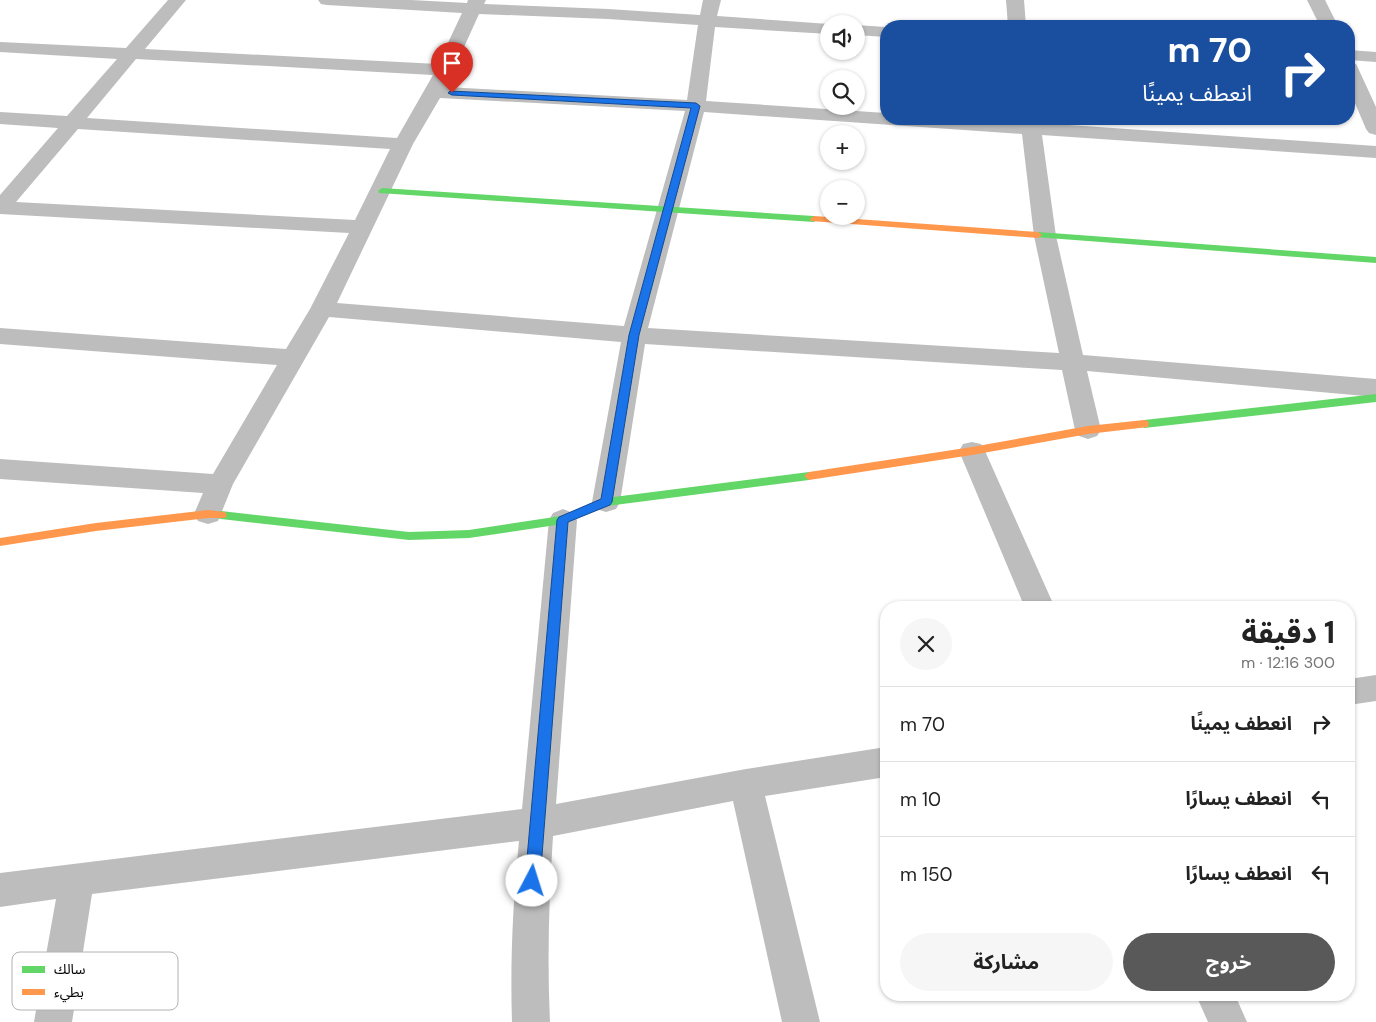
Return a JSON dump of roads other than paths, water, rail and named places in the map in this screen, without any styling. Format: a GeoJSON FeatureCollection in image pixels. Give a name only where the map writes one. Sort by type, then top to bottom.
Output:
{"type":"FeatureCollection","features":[{"type":"Feature","properties":{"kind":"street"},"geometry":{"type":"LineString","coordinates":[[0,208],[177,0]]}},
{"type":"Feature","properties":{"kind":"street"},"geometry":{"type":"LineString","coordinates":[[328,0],[475,5],[820,27]]}},
{"type":"Feature","properties":{"kind":"street"},"geometry":{"type":"LineString","coordinates":[[606,502],[634,335],[696,106],[707,21],[712,0]]}},
{"type":"Feature","properties":{"kind":"street"},"geometry":{"type":"LineString","coordinates":[[1015,0],[1017,20]]}},
{"type":"Feature","properties":{"kind":"street"},"geometry":{"type":"LineString","coordinates":[[1316,0],[1326,20]]}},
{"type":"Feature","properties":{"kind":"street"},"geometry":{"type":"LineString","coordinates":[[208,514],[220,484],[322,310],[382,191],[403,144],[434,92],[475,5]]}},
{"type":"Feature","properties":{"kind":"street"},"geometry":{"type":"LineString","coordinates":[[865,31],[880,32]]}},
{"type":"Feature","properties":{"kind":"street"},"geometry":{"type":"LineString","coordinates":[[0,47],[444,70]]}},
{"type":"Feature","properties":{"kind":"street"},"geometry":{"type":"LineString","coordinates":[[1355,55],[1376,57]]}},
{"type":"Feature","properties":{"kind":"street"},"geometry":{"type":"LineString","coordinates":[[1355,82],[1376,129]]}},
{"type":"Feature","properties":{"kind":"street"},"geometry":{"type":"LineString","coordinates":[[434,92],[880,116]]}},
{"type":"Feature","properties":{"kind":"street"},"geometry":{"type":"LineString","coordinates":[[0,118],[403,144]]}},
{"type":"Feature","properties":{"kind":"street"},"geometry":{"type":"LineString","coordinates":[[1030,125],[1045,236],[1088,430]]}},
{"type":"Feature","properties":{"kind":"street"},"geometry":{"type":"LineString","coordinates":[[1042,125],[1376,152]]}},
{"type":"Feature","properties":{"kind":"street"},"geometry":{"type":"LineString","coordinates":[[382,191],[669,208],[1376,260]]}},
{"type":"Feature","properties":{"kind":"street"},"geometry":{"type":"LineString","coordinates":[[0,208],[363,227]]}},
{"type":"Feature","properties":{"kind":"street"},"geometry":{"type":"LineString","coordinates":[[322,310],[634,335],[1072,362],[1376,388]]}},
{"type":"Feature","properties":{"kind":"street"},"geometry":{"type":"LineString","coordinates":[[0,336],[293,358]]}},
{"type":"Feature","properties":{"kind":"street"},"geometry":{"type":"LineString","coordinates":[[0,542],[96,527],[208,514],[409,536],[468,534],[563,520],[606,502],[729,487],[972,451],[1088,430],[1376,398]]}},
{"type":"Feature","properties":{"kind":"street"},"geometry":{"type":"LineString","coordinates":[[972,451],[1037,601]]}},
{"type":"Feature","properties":{"kind":"street"},"geometry":{"type":"LineString","coordinates":[[0,470],[220,484]]}},
{"type":"Feature","properties":{"kind":"street"},"geometry":{"type":"LineString","coordinates":[[531,1022],[529,976],[531,900],[563,520]]}},
{"type":"Feature","properties":{"kind":"street"},"geometry":{"type":"LineString","coordinates":[[1355,691],[1376,688]]}},
{"type":"Feature","properties":{"kind":"street"},"geometry":{"type":"LineString","coordinates":[[0,890],[538,823],[746,784],[880,763]]}},
{"type":"Feature","properties":{"kind":"street"},"geometry":{"type":"LineString","coordinates":[[746,784],[801,1022]]}},
{"type":"Feature","properties":{"kind":"street"},"geometry":{"type":"LineString","coordinates":[[65,952],[77,879]]}},
{"type":"Feature","properties":{"kind":"street"},"geometry":{"type":"LineString","coordinates":[[1218,1001],[1228,1022]]}}]}
